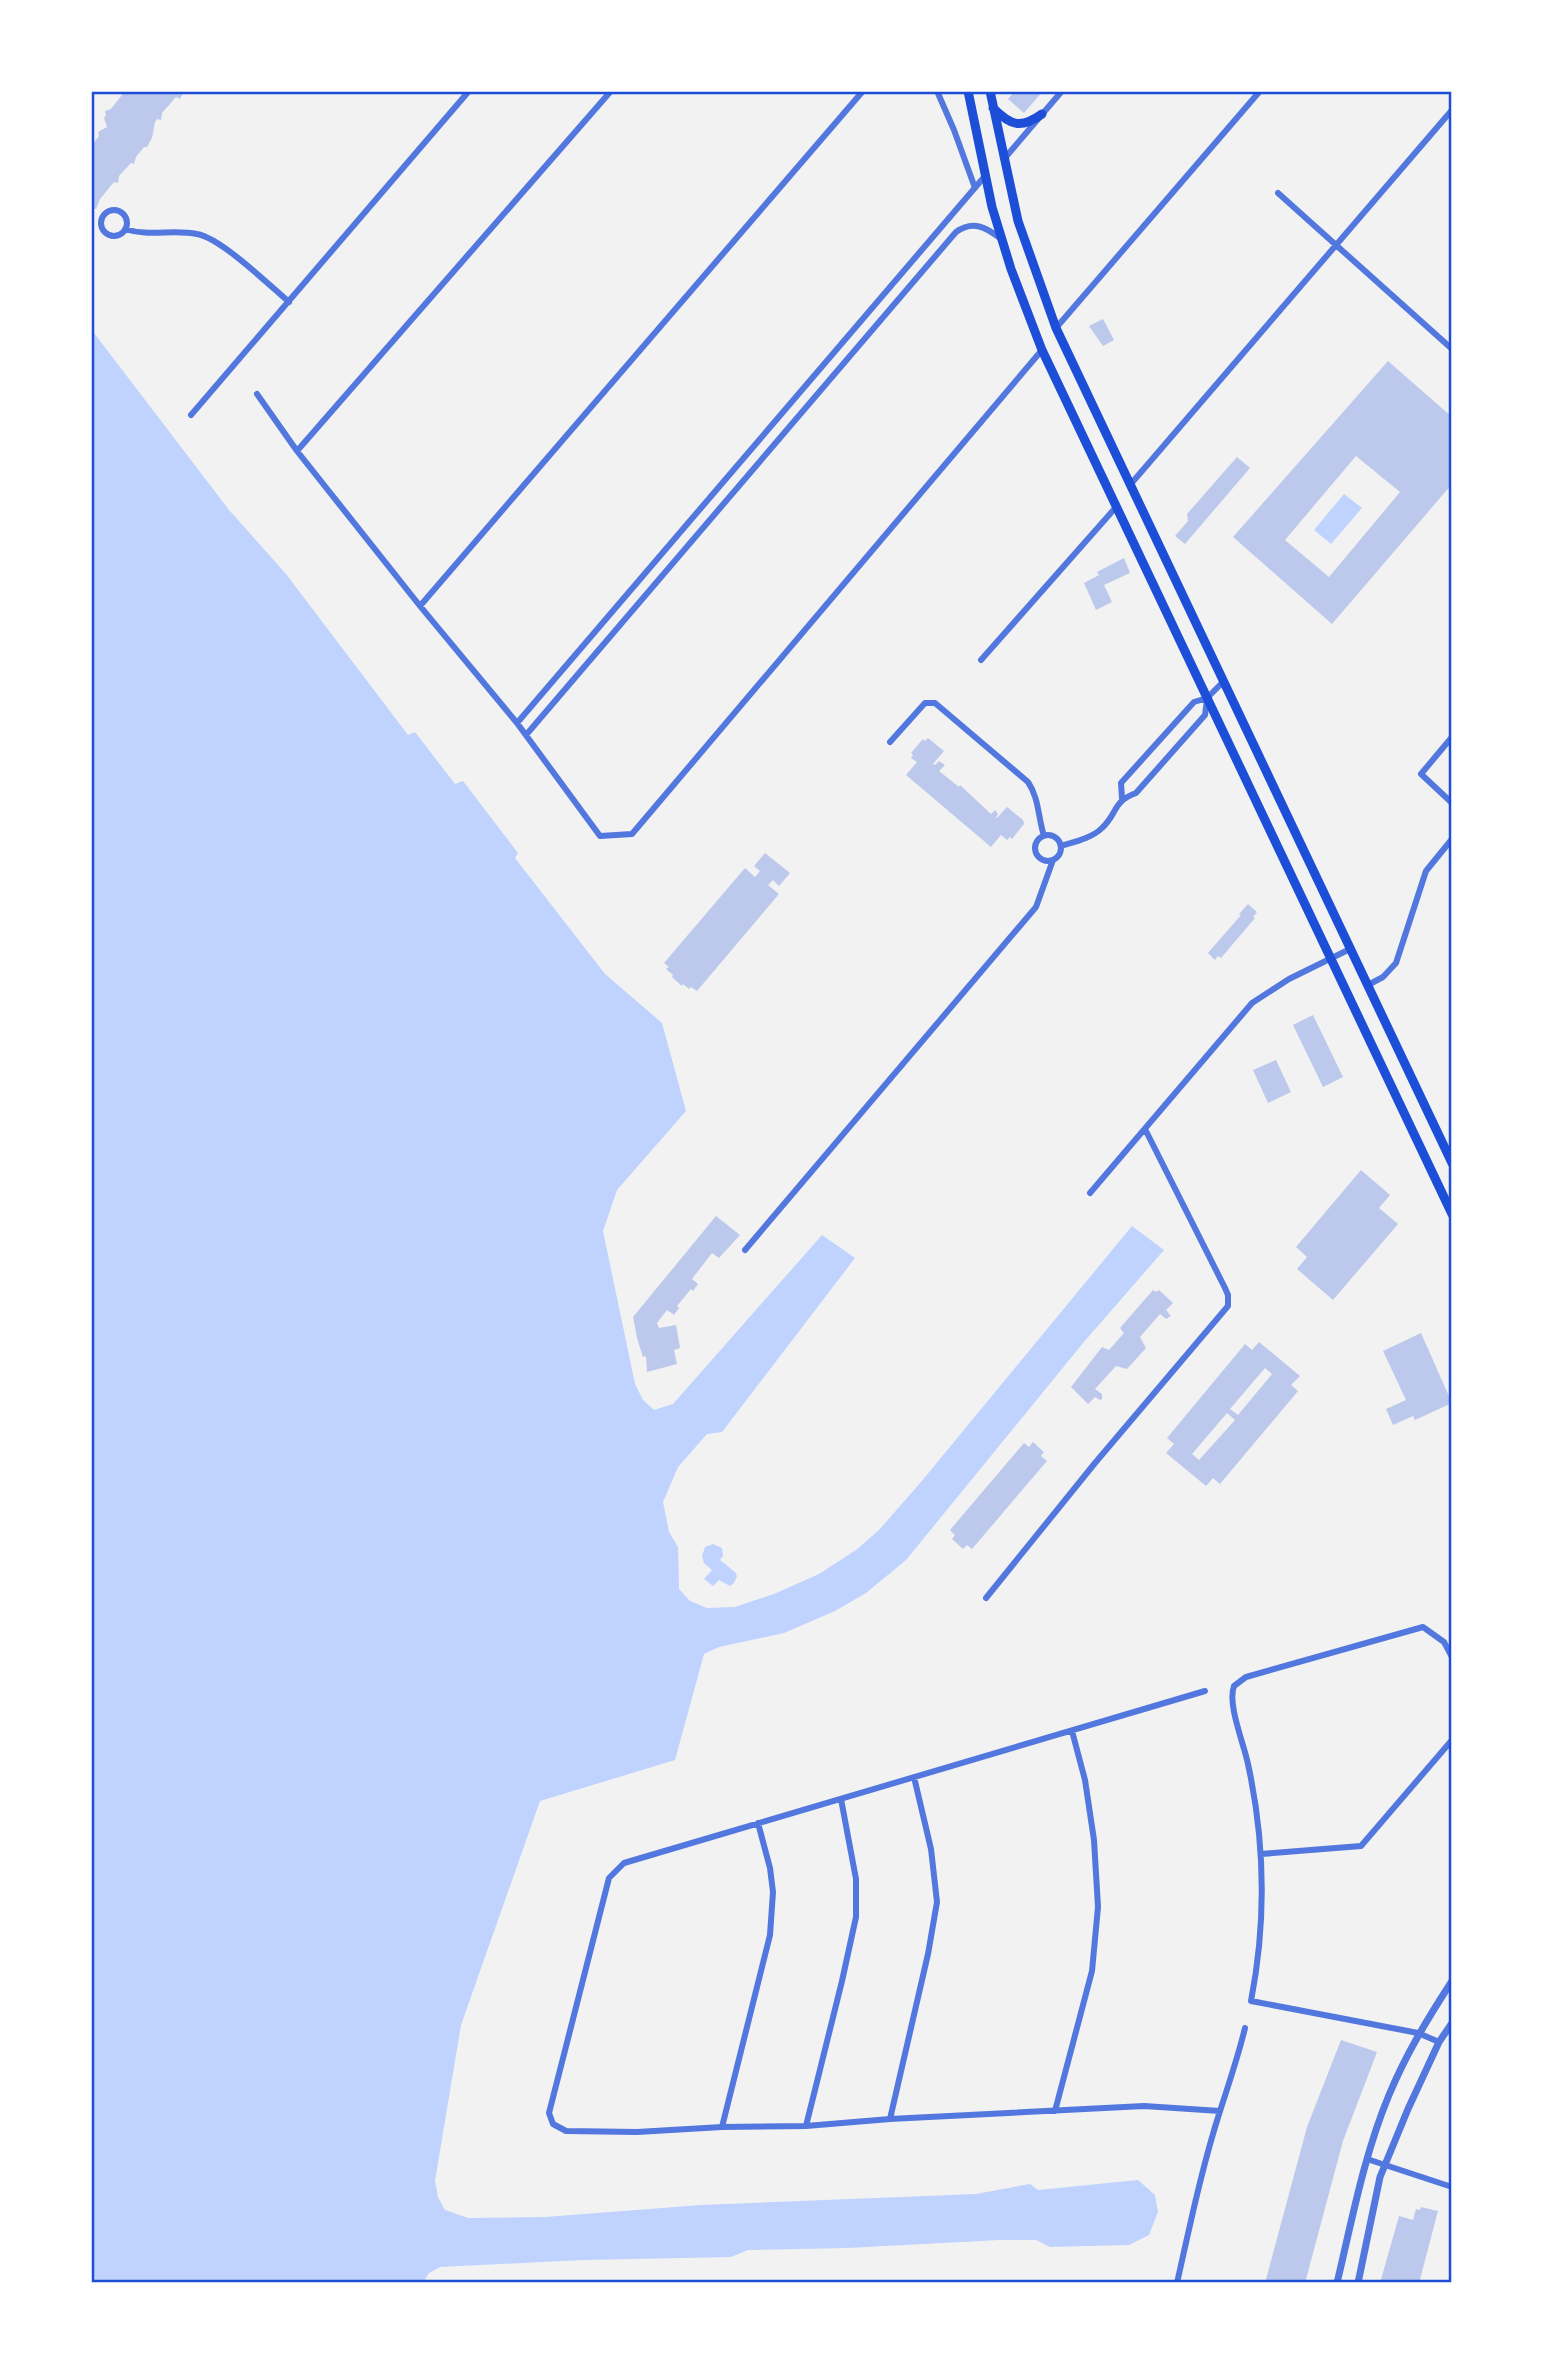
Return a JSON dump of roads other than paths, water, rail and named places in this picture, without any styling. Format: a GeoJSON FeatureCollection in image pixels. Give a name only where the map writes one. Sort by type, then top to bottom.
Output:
{"type":"FeatureCollection","features":[{"type":"Feature","properties":{"kind":"main road"},"geometry":{"type":"LineString","coordinates":[[968,91],[985,176],[1002,239],[1014,279],[1042,350],[1451,1212]]}},
{"type":"Feature","properties":{"kind":"main road"},"geometry":{"type":"LineString","coordinates":[[990,91],[1025,243],[1056,328],[1452,1163]]}},
{"type":"Feature","properties":{"kind":"main road"},"geometry":{"type":"LineString","coordinates":[[993,108],[1010,122],[1019,124],[1030,123],[1042,114]]}},
{"type":"Feature","properties":{"kind":"street"},"geometry":{"type":"LineString","coordinates":[[191,415],[470,91]]}},
{"type":"Feature","properties":{"kind":"street"},"geometry":{"type":"LineString","coordinates":[[297,451],[611,91]]}},
{"type":"Feature","properties":{"kind":"street"},"geometry":{"type":"LineString","coordinates":[[420,606],[863,91]]}},
{"type":"Feature","properties":{"kind":"street"},"geometry":{"type":"LineString","coordinates":[[937,91],[975,188]]}},
{"type":"Feature","properties":{"kind":"street"},"geometry":{"type":"LineString","coordinates":[[1004,160],[1062,91]]}},
{"type":"Feature","properties":{"kind":"street"},"geometry":{"type":"LineString","coordinates":[[1056,328],[1260,91]]}},
{"type":"Feature","properties":{"kind":"street"},"geometry":{"type":"LineString","coordinates":[[1130,485],[1452,110]]}},
{"type":"Feature","properties":{"kind":"street"},"geometry":{"type":"LineString","coordinates":[[517,723],[985,176]]}},
{"type":"Feature","properties":{"kind":"street"},"geometry":{"type":"LineString","coordinates":[[1278,193],[1452,349]]}},
{"type":"Feature","properties":{"kind":"street"},"geometry":{"type":"LineString","coordinates":[[110,211],[120,212],[126,219],[125,229],[118,236],[108,235],[101,228],[102,218],[110,211]]}},
{"type":"Feature","properties":{"kind":"street"},"geometry":{"type":"LineString","coordinates":[[526,735],[956,232],[965,225],[975,225],[1002,239]]}},
{"type":"Feature","properties":{"kind":"street"},"geometry":{"type":"LineString","coordinates":[[125,229],[136,233],[197,233],[212,239],[289,302]]}},
{"type":"Feature","properties":{"kind":"street"},"geometry":{"type":"LineString","coordinates":[[257,394],[297,451],[517,723],[600,836],[632,834],[1042,350]]}},
{"type":"Feature","properties":{"kind":"street"},"geometry":{"type":"LineString","coordinates":[[981,660],[1117,506]]}},
{"type":"Feature","properties":{"kind":"street"},"geometry":{"type":"LineString","coordinates":[[1122,798],[1121,783],[1194,702],[1207,698],[1223,682]]}},
{"type":"Feature","properties":{"kind":"street"},"geometry":{"type":"LineString","coordinates":[[1061,846],[1087,837],[1102,828],[1122,798],[1136,793],[1205,715],[1207,698]]}},
{"type":"Feature","properties":{"kind":"street"},"geometry":{"type":"LineString","coordinates":[[890,742],[925,703],[935,702],[1028,782],[1037,796],[1039,820],[1044,836]]}},
{"type":"Feature","properties":{"kind":"street"},"geometry":{"type":"LineString","coordinates":[[1452,737],[1421,774],[1452,803]]}},
{"type":"Feature","properties":{"kind":"street"},"geometry":{"type":"LineString","coordinates":[[1142,760],[1154,772]]}},
{"type":"Feature","properties":{"kind":"street"},"geometry":{"type":"LineString","coordinates":[[1053,860],[1044,861],[1035,853],[1035,844],[1044,836],[1053,836],[1061,846]]}},
{"type":"Feature","properties":{"kind":"street"},"geometry":{"type":"LineString","coordinates":[[1368,985],[1383,977],[1396,963],[1426,871],[1452,839]]}},
{"type":"Feature","properties":{"kind":"street"},"geometry":{"type":"LineString","coordinates":[[745,1250],[1036,908],[1053,860],[1059,855],[1061,846]]}},
{"type":"Feature","properties":{"kind":"street"},"geometry":{"type":"LineString","coordinates":[[1090,1193],[1252,1003],[1273,988],[1350,949]]}},
{"type":"Feature","properties":{"kind":"street"},"geometry":{"type":"LineString","coordinates":[[986,1598],[1228,1306],[1225,1288],[1144,1129]]}},
{"type":"Feature","properties":{"kind":"street"},"geometry":{"type":"LineString","coordinates":[[1439,2042],[1418,2033],[1251,2001],[1259,1963],[1261,1854],[1249,1766],[1232,1698],[1234,1686],[1246,1677],[1423,1627],[1444,1642],[1452,1657]]}},
{"type":"Feature","properties":{"kind":"street"},"geometry":{"type":"LineString","coordinates":[[1205,1692],[624,1863],[609,1878],[549,2113],[554,2124],[566,2131],[637,2132],[806,2126],[1144,2106],[1220,2111]]}},
{"type":"Feature","properties":{"kind":"street"},"geometry":{"type":"LineString","coordinates":[[1055,2111],[1092,1971],[1098,1907],[1094,1840],[1085,1780],[1073,1731]]}},
{"type":"Feature","properties":{"kind":"street"},"geometry":{"type":"LineString","coordinates":[[1261,1854],[1361,1846],[1452,1740]]}},
{"type":"Feature","properties":{"kind":"street"},"geometry":{"type":"LineString","coordinates":[[890,2119],[928,1954],[937,1902],[931,1849],[914,1777]]}},
{"type":"Feature","properties":{"kind":"street"},"geometry":{"type":"LineString","coordinates":[[806,2126],[856,1917],[856,1879],[841,1799]]}},
{"type":"Feature","properties":{"kind":"street"},"geometry":{"type":"LineString","coordinates":[[723,2127],[770,1935],[773,1892],[770,1868],[758,1824]]}},
{"type":"Feature","properties":{"kind":"street"},"geometry":{"type":"LineString","coordinates":[[1337,2283],[1367,2159],[1389,2096],[1418,2033],[1452,1982]]}},
{"type":"Feature","properties":{"kind":"street"},"geometry":{"type":"LineString","coordinates":[[1358,2283],[1380,2177],[1439,2042],[1452,2023]]}},
{"type":"Feature","properties":{"kind":"street"},"geometry":{"type":"LineString","coordinates":[[1177,2283],[1192,2214],[1220,2111],[1236,2070],[1245,2028]]}},
{"type":"Feature","properties":{"kind":"street"},"geometry":{"type":"LineString","coordinates":[[1367,2159],[1452,2187]]}},
{"type":"Feature","properties":{"kind":"water"},"geometry":{"type":"Polygon","coordinates":[[[91,329],[229,510],[286,574],[408,735],[415,732],[455,784],[463,781],[518,853],[515,858],[605,974],[662,1023],[686,1111],[617,1190],[603,1231],[635,1384],[643,1400],[654,1410],[673,1404],[822,1235],[855,1258],[722,1432],[707,1434],[678,1467],[663,1502],[669,1532],[678,1547],[679,1589],[690,1601],[707,1608],[735,1607],[774,1594],[819,1574],[856,1550],[879,1530],[921,1482],[1132,1226],[1164,1250],[1083,1343],[906,1560],[866,1593],[835,1611],[784,1633],[719,1647],[704,1654],[675,1760],[540,1801],[461,2025],[435,2181],[438,2197],[445,2210],[468,2218],[545,2217],[701,2205],[976,2194],[1030,2184],[1038,2190],[1138,2180],[1155,2195],[1158,2212],[1149,2235],[1129,2245],[1050,2247],[1036,2240],[999,2240],[748,2250],[731,2257],[440,2267],[429,2273],[423,2283],[91,2283],[91,329]]]}},
{"type":"Feature","properties":{"kind":"water"},"geometry":{"type":"Polygon","coordinates":[[[1344,494],[1362,508],[1331,544],[1314,530],[1344,494]]]}},
{"type":"Feature","properties":{"kind":"water"},"geometry":{"type":"Polygon","coordinates":[[[713,1544],[722,1548],[723,1556],[720,1560],[737,1576],[730,1586],[719,1580],[713,1586],[704,1579],[712,1570],[704,1563],[702,1556],[705,1547],[713,1544]]]}}]}
